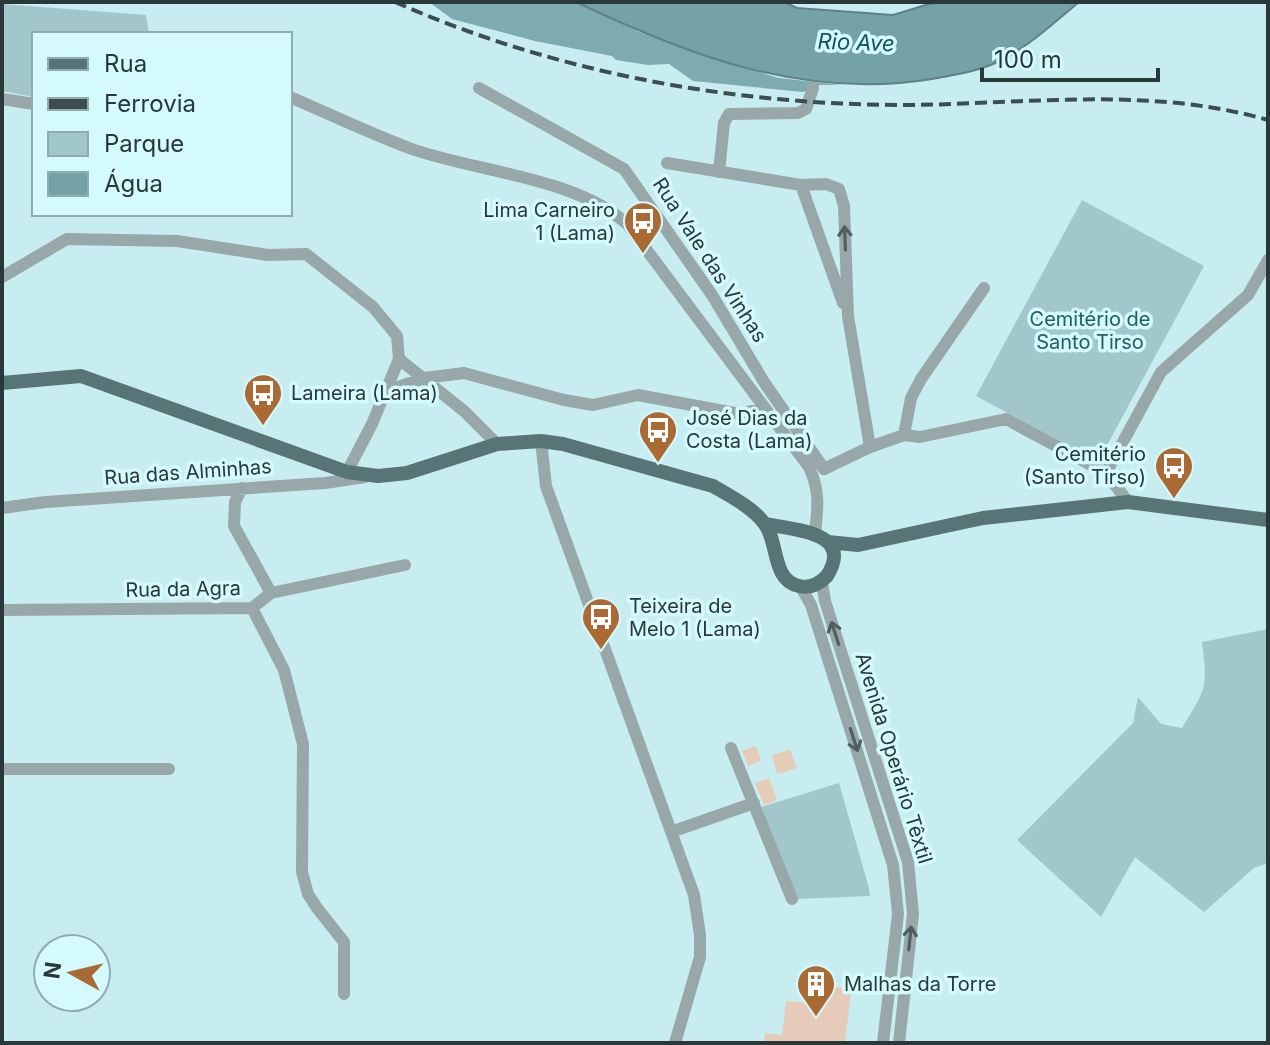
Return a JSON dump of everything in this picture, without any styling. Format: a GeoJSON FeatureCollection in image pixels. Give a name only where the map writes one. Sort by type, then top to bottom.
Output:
{"type":"FeatureCollection","features":[{"type":"Feature","properties":{"kind":"main road"},"geometry":{"type":"LineString","coordinates":[[2,383],[81,376],[347,472],[378,476],[407,473],[497,444],[541,441],[563,444],[713,486],[766,524],[815,533],[828,542],[858,545],[983,518],[1128,502],[1268,520]]}},
{"type":"Feature","properties":{"kind":"main road"},"geometry":{"type":"LineString","coordinates":[[766,524],[786,579],[801,587],[822,582],[833,563],[858,545]]}},
{"type":"Feature","properties":{"kind":"main road"},"geometry":{"type":"LineString","coordinates":[[778,555],[785,540],[799,532]]}},
{"type":"Feature","properties":{"kind":"main road"},"geometry":{"type":"LineString","coordinates":[[828,542],[833,563]]}},
{"type":"Feature","properties":{"kind":"street","name":"Rua Vale das Vinhas"},"geometry":{"type":"LineString","coordinates":[[479,88],[624,169],[712,295],[764,382],[824,469],[870,447]]}},
{"type":"Feature","properties":{"kind":"street"},"geometry":{"type":"LineString","coordinates":[[719,172],[724,123],[729,114],[798,113],[806,109],[813,88]]}},
{"type":"Feature","properties":{"kind":"street"},"geometry":{"type":"LineString","coordinates":[[292,98],[410,149],[579,194],[614,212],[635,233],[809,467],[819,500],[815,533]]}},
{"type":"Feature","properties":{"kind":"street"},"geometry":{"type":"LineString","coordinates":[[2,99],[32,104]]}},
{"type":"Feature","properties":{"kind":"street"},"geometry":{"type":"LineString","coordinates":[[667,163],[801,185],[826,184],[839,189],[842,196],[848,316],[870,447],[904,435],[920,437],[1006,419],[1106,473],[1128,502]]}},
{"type":"Feature","properties":{"kind":"street"},"geometry":{"type":"LineString","coordinates":[[801,185],[848,316]]}},
{"type":"Feature","properties":{"kind":"street"},"geometry":{"type":"LineString","coordinates":[[2,277],[67,239],[177,241],[268,255],[306,254],[373,307],[397,336],[399,359],[387,391],[347,472]]}},
{"type":"Feature","properties":{"kind":"street"},"geometry":{"type":"LineString","coordinates":[[1106,473],[1161,372],[1248,295],[1268,260]]}},
{"type":"Feature","properties":{"kind":"street"},"geometry":{"type":"LineString","coordinates":[[904,435],[911,398],[984,288]]}},
{"type":"Feature","properties":{"kind":"street"},"geometry":{"type":"LineString","coordinates":[[399,359],[497,444]]}},
{"type":"Feature","properties":{"kind":"street"},"geometry":{"type":"LineString","coordinates":[[387,391],[424,378],[464,373],[593,405],[638,395],[740,414],[763,408]]}},
{"type":"Feature","properties":{"kind":"street"},"geometry":{"type":"LineString","coordinates":[[541,441],[546,486],[694,895],[700,935],[697,973],[675,1043]]}},
{"type":"Feature","properties":{"kind":"street","name":"Rua das Alminhas"},"geometry":{"type":"LineString","coordinates":[[2,508],[46,502],[325,483],[378,476]]}},
{"type":"Feature","properties":{"kind":"street"},"geometry":{"type":"LineString","coordinates":[[242,488],[235,502],[234,526],[271,593]]}},
{"type":"Feature","properties":{"kind":"street","name":"Rua da Agra"},"geometry":{"type":"LineString","coordinates":[[2,610],[252,608],[271,593],[405,565]]}},
{"type":"Feature","properties":{"kind":"street","name":"Avenida Operário Têxtil"},"geometry":{"type":"LineString","coordinates":[[822,582],[825,601],[908,862],[913,914],[899,1043]]}},
{"type":"Feature","properties":{"kind":"street","name":"Avenida Operário Têxtil"},"geometry":{"type":"LineString","coordinates":[[801,587],[811,605],[893,865],[898,914],[883,1043]]}},
{"type":"Feature","properties":{"kind":"street"},"geometry":{"type":"LineString","coordinates":[[252,608],[284,670],[303,744],[302,872],[312,901],[344,942],[344,994]]}},
{"type":"Feature","properties":{"kind":"street"},"geometry":{"type":"LineString","coordinates":[[731,748],[792,899]]}},
{"type":"Feature","properties":{"kind":"street"},"geometry":{"type":"LineString","coordinates":[[2,769],[169,769]]}},
{"type":"Feature","properties":{"kind":"street"},"geometry":{"type":"LineString","coordinates":[[671,832],[754,803]]}},
{"type":"Feature","properties":{"kind":"green space"},"geometry":{"type":"Polygon","coordinates":[[[2,4],[146,15],[149,32],[32,32],[32,97],[2,91],[2,4]]]}},
{"type":"Feature","properties":{"kind":"green space","name":"Cemitério de Santo Tirso"},"geometry":{"type":"Polygon","coordinates":[[[1082,200],[1204,266],[1098,462],[976,396],[1082,200]]]}},
{"type":"Feature","properties":{"kind":"green space"},"geometry":{"type":"Polygon","coordinates":[[[1268,629],[1268,863],[1254,868],[1204,912],[1135,857],[1101,917],[1017,840],[1133,723],[1138,697],[1161,724],[1182,728],[1205,680],[1202,642],[1268,629]]]}},
{"type":"Feature","properties":{"kind":"green space"},"geometry":{"type":"Polygon","coordinates":[[[839,783],[870,896],[797,899],[761,807],[839,783]]]}},
{"type":"Feature","properties":{"kind":"shaded area"},"geometry":{"type":"Polygon","coordinates":[[[429,2],[576,2],[639,32],[721,61],[779,78],[841,85],[820,85],[803,92],[693,81],[669,64],[648,65],[616,60],[612,56],[535,41],[452,19],[429,2]]]}},
{"type":"Feature","properties":{"kind":"water","name":"Rio Ave"},"geometry":{"type":"Polygon","coordinates":[[[576,2],[784,2],[797,8],[893,15],[945,2],[1079,2],[1032,41],[994,64],[950,76],[885,84],[793,78],[749,69],[661,40],[576,2]]]}},
{"type":"Feature","properties":{"kind":"building"},"geometry":{"type":"Polygon","coordinates":[[[756,746],[761,761],[748,766],[742,751],[756,746]]]}},
{"type":"Feature","properties":{"kind":"building"},"geometry":{"type":"Polygon","coordinates":[[[790,750],[797,768],[777,774],[772,755],[790,750]]]}},
{"type":"Feature","properties":{"kind":"building"},"geometry":{"type":"Polygon","coordinates":[[[769,778],[777,800],[764,805],[755,783],[769,778]]]}},
{"type":"Feature","properties":{"kind":"building","name":"Malhas da Torre"},"geometry":{"type":"Polygon","coordinates":[[[814,986],[845,988],[844,991],[851,992],[845,1043],[764,1043],[765,1033],[782,1035],[786,1001],[812,1003],[814,986]]]}},
{"type":"Feature","properties":{"kind":"railway"},"geometry":{"type":"LineString","coordinates":[[395,2],[518,48],[582,66],[711,91],[776,99],[907,105],[1134,100],[1179,103],[1268,120]]}},
{"type":"Feature","properties":{"kind":"place","name":"Lima Carneiro 1 (Lama)"},"geometry":{"type":"Point","coordinates":[643,255]}},
{"type":"Feature","properties":{"kind":"place","name":"Lameira (Lama)"},"geometry":{"type":"Point","coordinates":[263,427]}},
{"type":"Feature","properties":{"kind":"place","name":"José Dias da Costa (Lama)"},"geometry":{"type":"Point","coordinates":[658,464]}},
{"type":"Feature","properties":{"kind":"place","name":"Cemitério (Santo Tirso)"},"geometry":{"type":"Point","coordinates":[1174,500]}},
{"type":"Feature","properties":{"kind":"place","name":"Teixeira de Melo 1 (Lama)"},"geometry":{"type":"Point","coordinates":[601,651]}},
{"type":"Feature","properties":{"kind":"place","name":"Malhas da Torre"},"geometry":{"type":"Point","coordinates":[816,1018]}}]}
